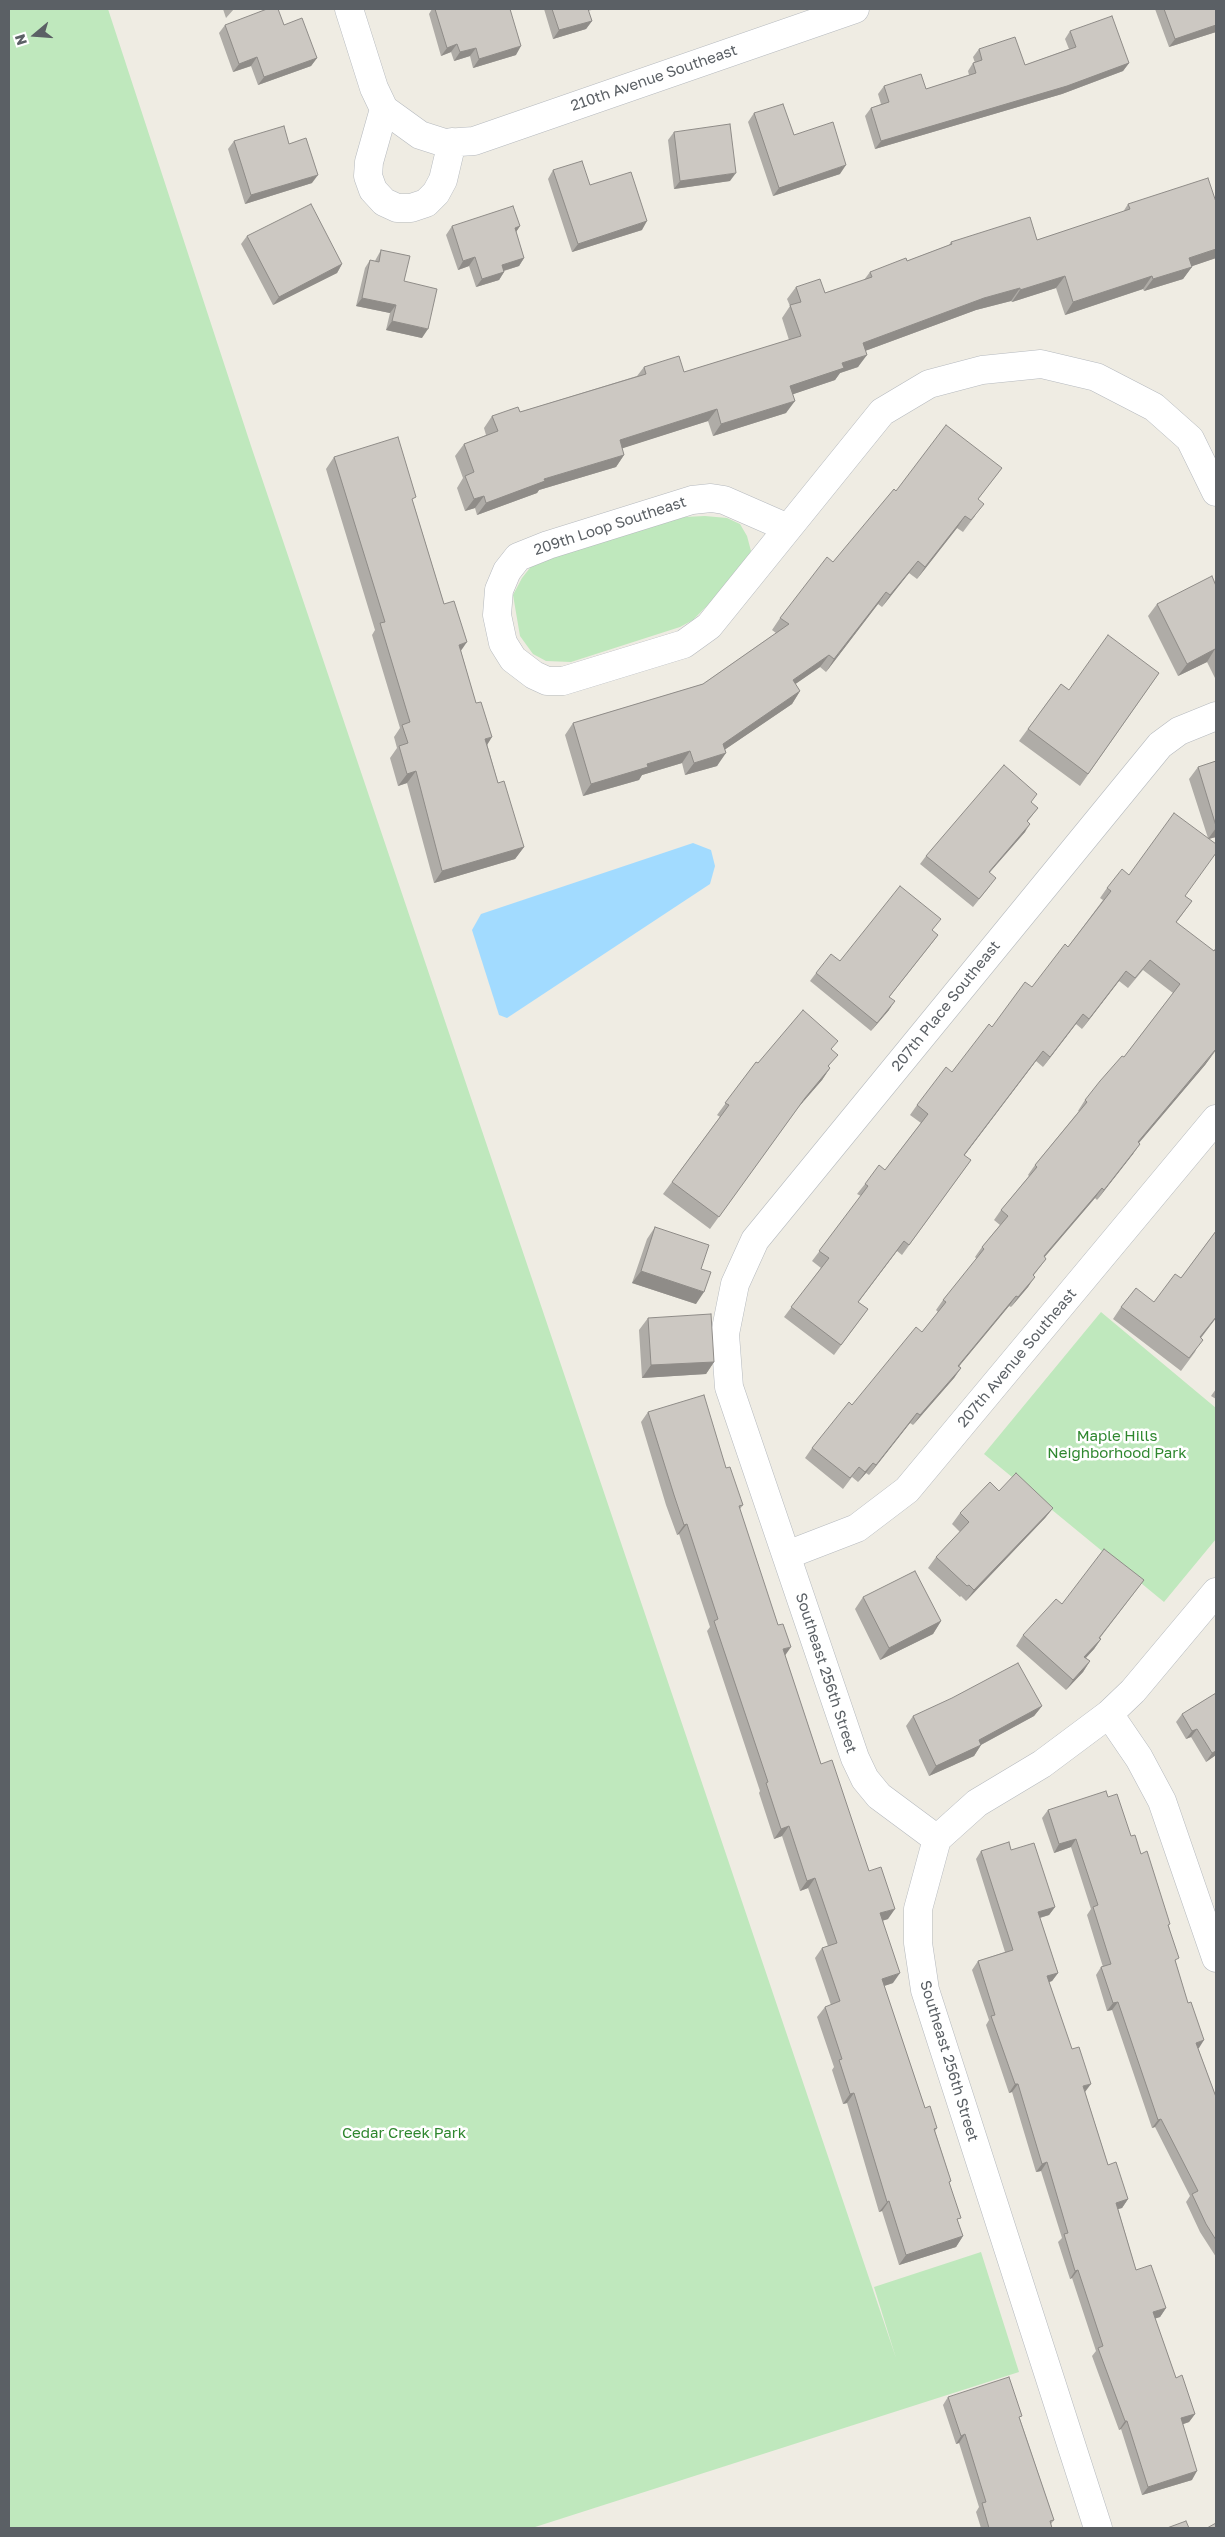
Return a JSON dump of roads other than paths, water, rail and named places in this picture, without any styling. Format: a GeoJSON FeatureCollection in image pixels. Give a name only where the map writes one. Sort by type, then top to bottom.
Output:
{"type":"FeatureCollection","features":[{"type":"Feature","properties":{"kind":"street"},"geometry":{"type":"LineString","coordinates":[[349,9],[374,88],[384,109],[369,162],[368,176],[373,190],[384,202],[397,208],[411,208],[426,203],[436,193],[443,180],[452,142]]}},
{"type":"Feature","properties":{"kind":"street","name":"210th Avenue Southeast"},"geometry":{"type":"LineString","coordinates":[[384,109],[420,135],[445,143],[474,141],[797,18],[855,9]]}},
{"type":"Feature","properties":{"kind":"street","name":"209th Loop Southeast"},"geometry":{"type":"LineString","coordinates":[[788,528],[724,500],[711,498],[692,500],[548,545],[518,557],[508,571],[499,590],[497,615],[503,643],[513,659],[534,675],[547,681],[563,681],[684,644],[709,626],[882,412],[929,384],[982,370],[1041,364],[1096,377],[1154,408],[1190,439],[1216,492]]}},
{"type":"Feature","properties":{"kind":"street","name":"207th Place Southeast"},"geometry":{"type":"LineString","coordinates":[[725,1334],[735,1284],[755,1240],[1160,745],[1179,731],[1216,716]]}},
{"type":"Feature","properties":{"kind":"street","name":"207th Avenue Southeast"},"geometry":{"type":"LineString","coordinates":[[787,1555],[857,1528],[907,1490],[1216,1119]]}},
{"type":"Feature","properties":{"kind":"street","name":"Southeast 256th Street"},"geometry":{"type":"LineString","coordinates":[[725,1334],[729,1387],[854,1758],[865,1778],[879,1796],[937,1839],[918,1910],[918,1943],[925,1990],[1098,2528]]}},
{"type":"Feature","properties":{"kind":"street"},"geometry":{"type":"LineString","coordinates":[[937,1839],[977,1803],[1042,1764],[1109,1714],[1133,1691],[1216,1592]]}},
{"type":"Feature","properties":{"kind":"street"},"geometry":{"type":"LineString","coordinates":[[1109,1714],[1139,1758],[1162,1800],[1216,1958]]}},
{"type":"Feature","properties":{"kind":"water"},"geometry":{"type":"Polygon","coordinates":[[[693,843],[711,850],[715,866],[710,884],[507,1018],[499,1015],[472,930],[481,914],[693,843]]]}},
{"type":"Feature","properties":{"kind":"park label","name":"Maple Hills Neighborhood Park"},"geometry":{"type":"Point","coordinates":[1117,1444]}},
{"type":"Feature","properties":{"kind":"park label","name":"Cedar Creek Park"},"geometry":{"type":"Point","coordinates":[404,2133]}}]}
